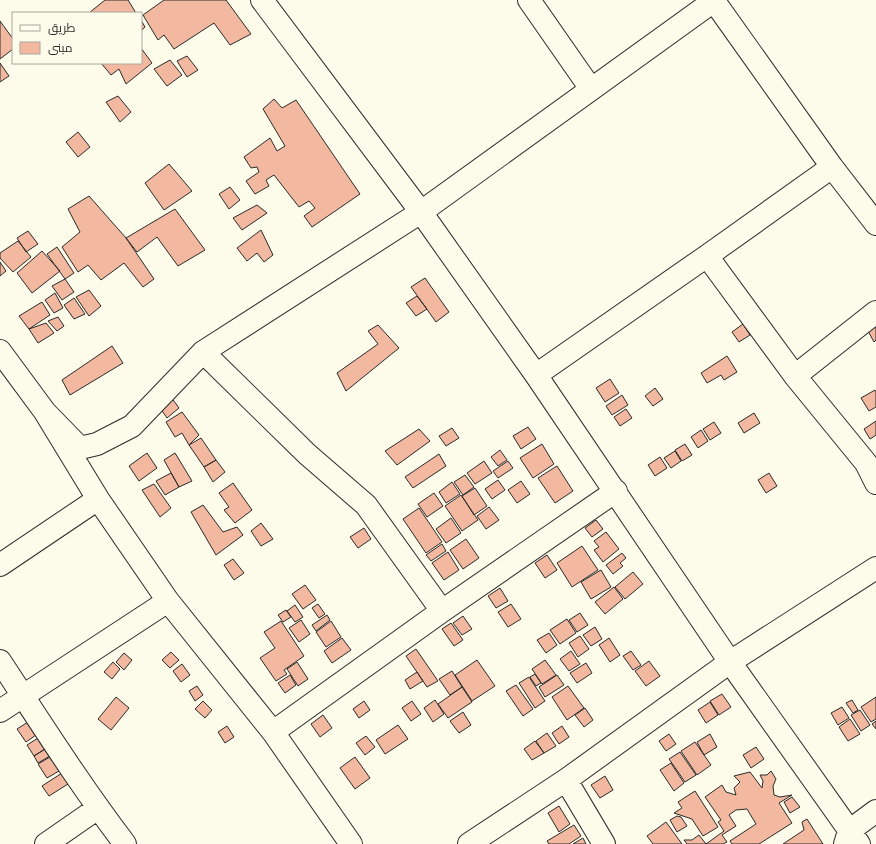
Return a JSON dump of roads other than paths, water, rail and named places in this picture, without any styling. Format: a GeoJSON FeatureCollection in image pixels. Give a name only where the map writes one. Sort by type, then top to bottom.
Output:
{"type":"FeatureCollection","features":[{"type":"Feature","properties":{"kind":"street"},"geometry":{"type":"LineString","coordinates":[[262,0],[421,212],[536,375],[851,840],[876,811]]}},
{"type":"Feature","properties":{"kind":"street"},"geometry":{"type":"LineString","coordinates":[[529,0],[591,89]]}},
{"type":"Feature","properties":{"kind":"street"},"geometry":{"type":"LineString","coordinates":[[45,412],[80,448],[97,444],[132,426],[204,352],[421,212],[714,0],[832,167],[876,224]]}},
{"type":"Feature","properties":{"kind":"street"},"geometry":{"type":"LineString","coordinates":[[536,375],[832,167]]}},
{"type":"Feature","properties":{"kind":"street"},"geometry":{"type":"LineString","coordinates":[[707,256],[795,376],[866,463],[876,483]]}},
{"type":"Feature","properties":{"kind":"street"},"geometry":{"type":"LineString","coordinates":[[795,376],[876,312]]}},
{"type":"Feature","properties":{"kind":"street"},"geometry":{"type":"LineString","coordinates":[[0,351],[45,412],[98,499],[168,601],[273,732],[351,844]]}},
{"type":"Feature","properties":{"kind":"street"},"geometry":{"type":"LineString","coordinates":[[204,352],[307,454],[366,505],[442,611]]}},
{"type":"Feature","properties":{"kind":"street"},"geometry":{"type":"LineString","coordinates":[[273,732],[442,611],[616,491]]}},
{"type":"Feature","properties":{"kind":"street"},"geometry":{"type":"LineString","coordinates":[[0,565],[98,499]]}},
{"type":"Feature","properties":{"kind":"street"},"geometry":{"type":"LineString","coordinates":[[469,844],[566,780],[730,662],[876,568]]}},
{"type":"Feature","properties":{"kind":"street"},"geometry":{"type":"LineString","coordinates":[[0,711],[168,601]]}},
{"type":"Feature","properties":{"kind":"street"},"geometry":{"type":"LineString","coordinates":[[0,661],[56,748],[125,844]]}},
{"type":"Feature","properties":{"kind":"street"},"geometry":{"type":"LineString","coordinates":[[566,780],[604,844]]}},
{"type":"Feature","properties":{"kind":"street"},"geometry":{"type":"LineString","coordinates":[[46,844],[98,808]]}}]}
